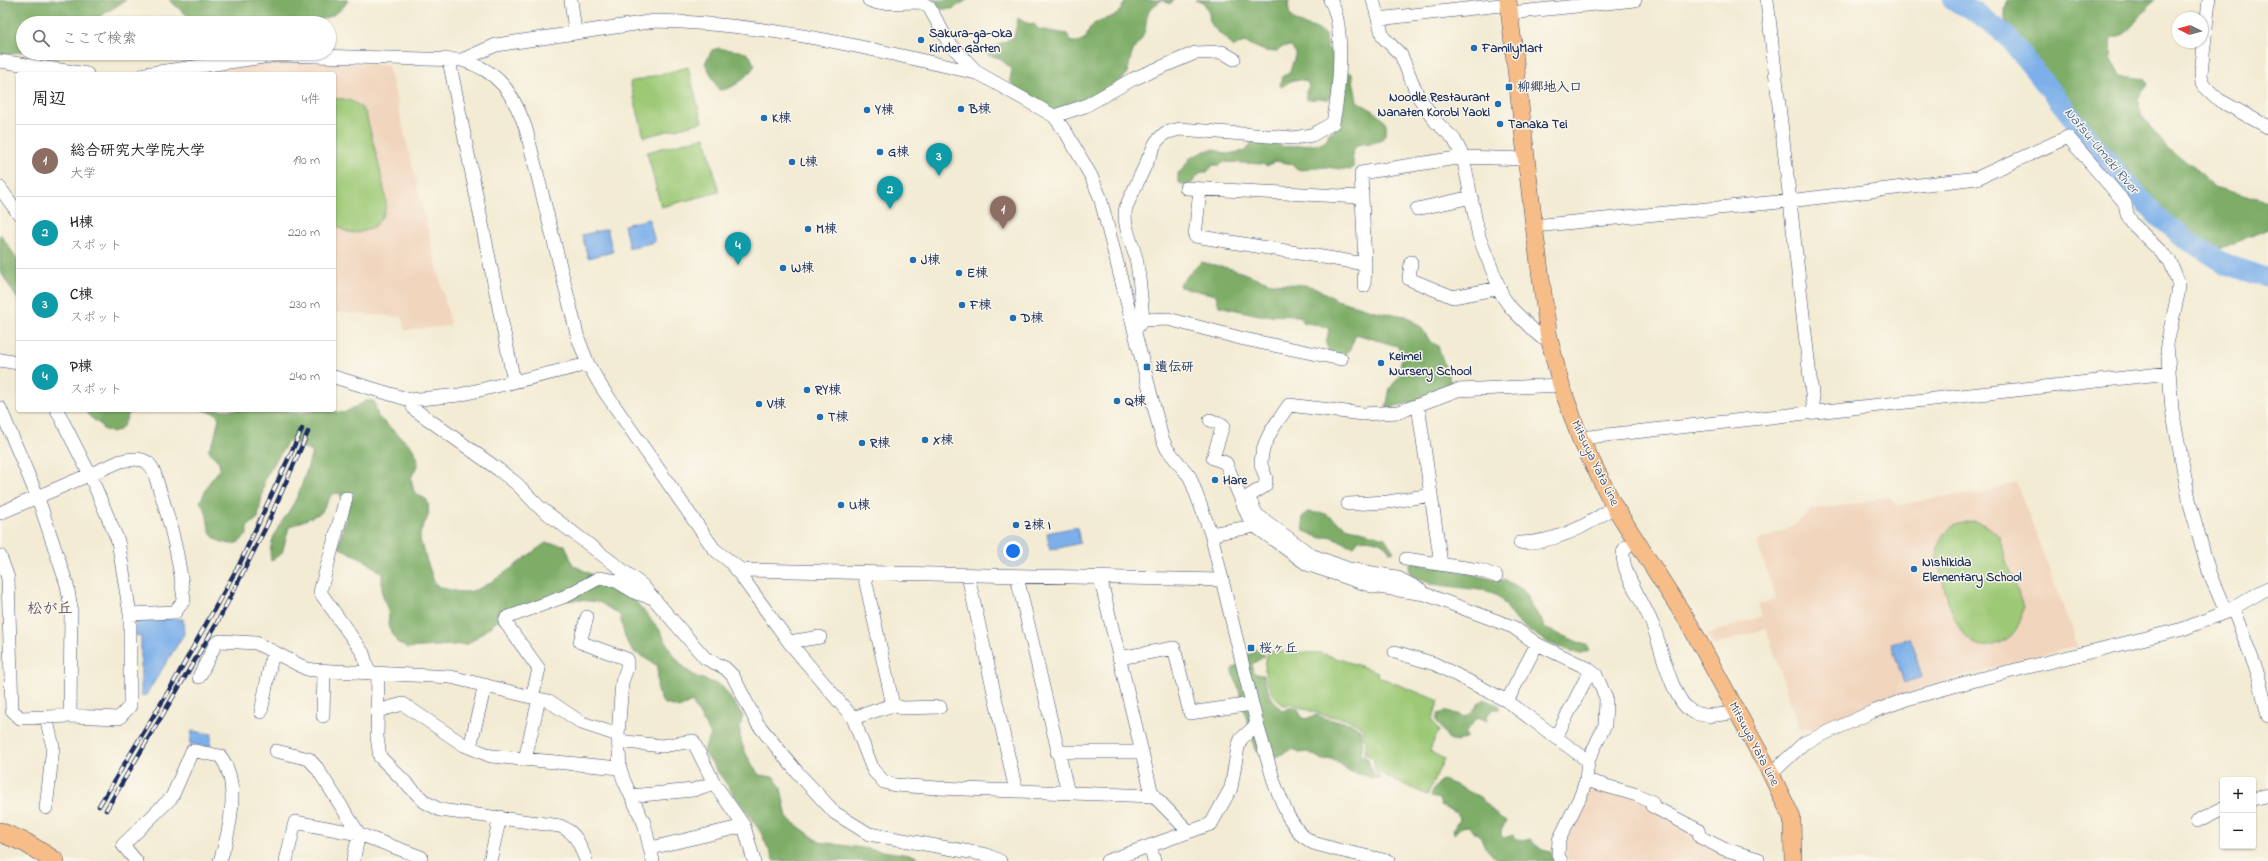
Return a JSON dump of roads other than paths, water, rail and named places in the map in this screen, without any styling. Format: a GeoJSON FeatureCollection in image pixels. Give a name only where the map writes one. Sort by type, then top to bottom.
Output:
{"type":"FeatureCollection","features":[{"type":"Feature","properties":{"kind":"highway"},"geometry":{"type":"LineString","coordinates":[[0,832],[26,842],[55,861]]}},
{"type":"Feature","properties":{"kind":"main road","name":"Mitsuya Yata Line"},"geometry":{"type":"LineString","coordinates":[[1509,6],[1534,226],[1549,338],[1561,385],[1580,438],[1614,506],[1690,625],[1771,774],[1792,818],[1793,861]]}},
{"type":"Feature","properties":{"kind":"street"},"geometry":{"type":"LineString","coordinates":[[571,0],[575,32]]}},
{"type":"Feature","properties":{"kind":"street"},"geometry":{"type":"LineString","coordinates":[[869,0],[878,3],[920,2],[925,4],[935,16],[948,43],[978,73],[1054,116],[1067,134],[1092,176],[1100,197],[1139,325],[1162,438],[1167,449],[1190,478],[1210,534],[1220,580],[1252,704],[1275,785],[1288,816],[1300,834],[1313,842],[1338,850],[1388,861]]}},
{"type":"Feature","properties":{"kind":"street"},"geometry":{"type":"LineString","coordinates":[[1139,325],[1136,259],[1124,215],[1126,207],[1156,142],[1166,133],[1180,129],[1293,138],[1312,135],[1333,123],[1339,65],[1338,25],[1335,8],[1330,0]]}},
{"type":"Feature","properties":{"kind":"street"},"geometry":{"type":"LineString","coordinates":[[1372,0],[1383,37],[1401,55],[1418,96],[1436,122],[1454,139],[1464,157],[1479,237],[1500,288],[1511,308],[1530,328],[1541,337],[1549,338]]}},
{"type":"Feature","properties":{"kind":"street"},"geometry":{"type":"LineString","coordinates":[[1378,19],[1435,5],[1509,6],[1635,0]]}},
{"type":"Feature","properties":{"kind":"street"},"geometry":{"type":"LineString","coordinates":[[1767,0],[1814,412]]}},
{"type":"Feature","properties":{"kind":"street"},"geometry":{"type":"LineString","coordinates":[[2209,0],[2201,73],[2202,84],[2219,100],[2268,127]]}},
{"type":"Feature","properties":{"kind":"street"},"geometry":{"type":"LineString","coordinates":[[455,60],[496,44],[655,21],[756,29],[838,41],[978,73]]}},
{"type":"Feature","properties":{"kind":"street"},"geometry":{"type":"LineString","coordinates":[[1054,116],[1085,106],[1133,79],[1195,52],[1222,52],[1234,59]]}},
{"type":"Feature","properties":{"kind":"street"},"geometry":{"type":"LineString","coordinates":[[336,57],[455,60],[480,66],[493,75],[507,88],[518,108],[526,129],[578,338],[588,364],[602,388],[714,549],[733,565],[789,642],[852,718],[873,770],[884,782],[895,785],[938,788],[1154,796]]}},
{"type":"Feature","properties":{"kind":"street"},"geometry":{"type":"LineString","coordinates":[[159,72],[243,60]]}},
{"type":"Feature","properties":{"kind":"street"},"geometry":{"type":"LineString","coordinates":[[455,60],[514,382]]}},
{"type":"Feature","properties":{"kind":"street"},"geometry":{"type":"LineString","coordinates":[[0,61],[73,72]]}},
{"type":"Feature","properties":{"kind":"street"},"geometry":{"type":"LineString","coordinates":[[1534,226],[1789,201],[1977,178],[2068,137],[2125,203],[2127,214],[2132,223],[2173,266],[2179,284],[2168,344],[2169,373],[2172,410],[2179,439],[2185,486],[2210,575],[2229,611],[2258,674],[2268,716]]}},
{"type":"Feature","properties":{"kind":"street"},"geometry":{"type":"LineString","coordinates":[[1364,286],[1365,264],[1360,197],[1361,174],[1464,157],[1526,159]]}},
{"type":"Feature","properties":{"kind":"street"},"geometry":{"type":"LineString","coordinates":[[0,188],[16,210]]}},
{"type":"Feature","properties":{"kind":"street"},"geometry":{"type":"LineString","coordinates":[[1186,188],[1200,190],[1360,197]]}},
{"type":"Feature","properties":{"kind":"street"},"geometry":{"type":"LineString","coordinates":[[1200,190],[1195,236],[1365,264]]}},
{"type":"Feature","properties":{"kind":"street"},"geometry":{"type":"LineString","coordinates":[[1417,209],[1472,197]]}},
{"type":"Feature","properties":{"kind":"street"},"geometry":{"type":"LineString","coordinates":[[1411,262],[1409,280],[1452,297],[1500,288]]}},
{"type":"Feature","properties":{"kind":"street"},"geometry":{"type":"LineString","coordinates":[[1139,325],[1168,319],[1244,339],[1341,359]]}},
{"type":"Feature","properties":{"kind":"street"},"geometry":{"type":"LineString","coordinates":[[0,360],[16,363]]}},
{"type":"Feature","properties":{"kind":"street"},"geometry":{"type":"LineString","coordinates":[[336,377],[410,400],[459,395],[588,364]]}},
{"type":"Feature","properties":{"kind":"street"},"geometry":{"type":"LineString","coordinates":[[1580,438],[2169,373]]}},
{"type":"Feature","properties":{"kind":"street"},"geometry":{"type":"LineString","coordinates":[[1249,496],[1265,486],[1267,478],[1261,463],[1267,439],[1290,405],[1363,414],[1399,412],[1458,390],[1561,385]]}},
{"type":"Feature","properties":{"kind":"street"},"geometry":{"type":"LineString","coordinates":[[410,400],[414,408],[517,484],[538,506],[613,561],[642,585],[705,658],[725,668],[733,676],[757,723],[797,772],[835,813],[869,834],[987,855],[1000,861]]}},
{"type":"Feature","properties":{"kind":"street"},"geometry":{"type":"LineString","coordinates":[[1418,406],[1441,564]]}},
{"type":"Feature","properties":{"kind":"street"},"geometry":{"type":"LineString","coordinates":[[0,408],[38,498],[67,585],[71,608],[70,716]]}},
{"type":"Feature","properties":{"kind":"street"},"geometry":{"type":"LineString","coordinates":[[0,556],[8,578],[12,710],[20,718],[70,716],[119,718],[130,706],[130,614],[118,541],[90,475],[58,412]]}},
{"type":"Feature","properties":{"kind":"street"},"geometry":{"type":"LineString","coordinates":[[1210,420],[1223,425],[1213,458],[1226,463],[1248,516],[1255,526],[1307,564],[1372,586],[1424,594],[1513,628],[1537,644],[1590,671],[1601,684],[1606,698],[1605,725],[1588,761],[1586,780],[1571,817],[1559,840],[1558,855],[1561,861]]}},
{"type":"Feature","properties":{"kind":"street"},"geometry":{"type":"LineString","coordinates":[[0,513],[38,498],[121,461],[131,458],[148,462],[164,502],[177,551],[184,600],[175,612],[130,614]]}},
{"type":"Feature","properties":{"kind":"street"},"geometry":{"type":"LineString","coordinates":[[1231,474],[1237,478],[1249,496],[1256,514],[1311,555],[1349,569],[1396,577],[1420,587],[1424,594]]}},
{"type":"Feature","properties":{"kind":"street"},"geometry":{"type":"LineString","coordinates":[[1348,504],[1388,502],[1430,496]]}},
{"type":"Feature","properties":{"kind":"street"},"geometry":{"type":"LineString","coordinates":[[346,498],[320,592],[363,653],[374,673],[377,711],[377,748],[380,757],[425,802],[440,810],[547,823],[567,829],[579,841],[586,861]]}},
{"type":"Feature","properties":{"kind":"street"},"geometry":{"type":"LineString","coordinates":[[1520,543],[1532,543],[1565,534],[1594,522],[1614,506]]}},
{"type":"Feature","properties":{"kind":"street"},"geometry":{"type":"LineString","coordinates":[[1210,534],[1255,526]]}},
{"type":"Feature","properties":{"kind":"street"},"geometry":{"type":"LineString","coordinates":[[1635,539],[1624,548],[1623,558],[1633,586],[1653,625],[1669,676],[1682,703],[1692,712],[1702,714],[1713,715],[1737,712]]}},
{"type":"Feature","properties":{"kind":"street"},"geometry":{"type":"LineString","coordinates":[[1406,559],[1480,570],[1496,576]]}},
{"type":"Feature","properties":{"kind":"street"},"geometry":{"type":"LineString","coordinates":[[733,565],[748,572],[1220,580]]}},
{"type":"Feature","properties":{"kind":"street"},"geometry":{"type":"LineString","coordinates":[[864,574],[893,705]]}},
{"type":"Feature","properties":{"kind":"street"},"geometry":{"type":"LineString","coordinates":[[968,576],[1016,791]]}},
{"type":"Feature","properties":{"kind":"street"},"geometry":{"type":"LineString","coordinates":[[1017,577],[1057,752],[1068,793]]}},
{"type":"Feature","properties":{"kind":"street"},"geometry":{"type":"LineString","coordinates":[[1100,577],[1154,796],[1189,832]]}},
{"type":"Feature","properties":{"kind":"street"},"geometry":{"type":"LineString","coordinates":[[525,760],[539,669],[505,622],[506,618],[566,596],[599,578],[616,581],[636,593],[654,598]]}},
{"type":"Feature","properties":{"kind":"street"},"geometry":{"type":"LineString","coordinates":[[1771,774],[1804,743],[1859,718],[1907,699],[1997,674],[2184,629],[2229,611],[2268,588]]}},
{"type":"Feature","properties":{"kind":"street"},"geometry":{"type":"LineString","coordinates":[[587,617],[580,642],[627,659],[627,668],[622,682],[618,738],[620,768],[644,824],[652,854],[744,826]]}},
{"type":"Feature","properties":{"kind":"street"},"geometry":{"type":"LineString","coordinates":[[789,642],[820,637]]}},
{"type":"Feature","properties":{"kind":"street"},"geometry":{"type":"LineString","coordinates":[[199,677],[216,643],[220,641],[254,643],[307,669],[451,677],[549,702],[582,723],[618,738],[662,746],[693,741],[714,783],[744,826],[754,861]]}},
{"type":"Feature","properties":{"kind":"street"},"geometry":{"type":"LineString","coordinates":[[1507,701],[1537,644]]}},
{"type":"Feature","properties":{"kind":"street"},"geometry":{"type":"LineString","coordinates":[[1119,658],[1174,648],[1190,713],[1252,704]]}},
{"type":"Feature","properties":{"kind":"street"},"geometry":{"type":"LineString","coordinates":[[261,712],[273,651]]}},
{"type":"Feature","properties":{"kind":"street"},"geometry":{"type":"LineString","coordinates":[[1395,652],[1435,664],[1507,701],[1588,761]]}},
{"type":"Feature","properties":{"kind":"street"},"geometry":{"type":"LineString","coordinates":[[323,716],[324,671]]}},
{"type":"Feature","properties":{"kind":"street"},"geometry":{"type":"LineString","coordinates":[[1556,737],[1590,671]]}},
{"type":"Feature","properties":{"kind":"street"},"geometry":{"type":"LineString","coordinates":[[470,747],[485,685]]}},
{"type":"Feature","properties":{"kind":"street"},"geometry":{"type":"LineString","coordinates":[[377,711],[403,704],[470,747],[491,756],[620,768]]}},
{"type":"Feature","properties":{"kind":"street"},"geometry":{"type":"LineString","coordinates":[[852,718],[893,705],[902,708],[940,707]]}},
{"type":"Feature","properties":{"kind":"street"},"geometry":{"type":"LineString","coordinates":[[46,717],[53,747],[46,808]]}},
{"type":"Feature","properties":{"kind":"street"},"geometry":{"type":"LineString","coordinates":[[1107,861],[1211,824],[1231,788],[1240,743],[1244,735],[1258,724]]}},
{"type":"Feature","properties":{"kind":"street"},"geometry":{"type":"LineString","coordinates":[[136,861],[123,845],[172,797],[192,751],[194,751],[220,756],[225,762],[229,773],[232,803],[220,861]]}},
{"type":"Feature","properties":{"kind":"street"},"geometry":{"type":"LineString","coordinates":[[276,751],[310,759],[342,805],[359,834],[353,861]]}},
{"type":"Feature","properties":{"kind":"street"},"geometry":{"type":"LineString","coordinates":[[1057,752],[1142,752]]}},
{"type":"Feature","properties":{"kind":"street"},"geometry":{"type":"LineString","coordinates":[[1586,780],[1637,795],[1652,802],[1652,806],[1698,830],[1700,837],[1724,849],[1758,859],[1757,861]]}},
{"type":"Feature","properties":{"kind":"street"},"geometry":{"type":"LineString","coordinates":[[631,796],[693,790],[714,783]]}},
{"type":"Feature","properties":{"kind":"street"},"geometry":{"type":"LineString","coordinates":[[2256,798],[2268,795]]}},
{"type":"Feature","properties":{"kind":"street"},"geometry":{"type":"LineString","coordinates":[[2198,821],[2220,810]]}},
{"type":"Feature","properties":{"kind":"street"},"geometry":{"type":"LineString","coordinates":[[490,861],[500,817]]}},
{"type":"Feature","properties":{"kind":"street"},"geometry":{"type":"LineString","coordinates":[[286,861],[295,822],[359,834],[421,857],[420,861]]}},
{"type":"Feature","properties":{"kind":"street"},"geometry":{"type":"LineString","coordinates":[[1150,846],[1154,861]]}},
{"type":"Feature","properties":{"kind":"water"},"geometry":{"type":"Polygon","coordinates":[[[649,219],[655,242],[629,248],[624,225],[649,219]]]}},
{"type":"Feature","properties":{"kind":"water"},"geometry":{"type":"Polygon","coordinates":[[[607,229],[613,252],[588,258],[582,235],[607,229]]]}},
{"type":"Feature","properties":{"kind":"water"},"geometry":{"type":"Polygon","coordinates":[[[1077,527],[1080,543],[1050,550],[1047,533],[1077,527]]]}},
{"type":"Feature","properties":{"kind":"water"},"geometry":{"type":"Polygon","coordinates":[[[139,619],[183,619],[184,634],[146,695],[141,696],[141,636],[134,635],[135,626],[139,619]]]}},
{"type":"Feature","properties":{"kind":"water"},"geometry":{"type":"Polygon","coordinates":[[[1910,638],[1922,677],[1904,683],[1891,643],[1910,638]]]}},
{"type":"Feature","properties":{"kind":"water"},"geometry":{"type":"Polygon","coordinates":[[[192,731],[212,734],[210,747],[190,744],[192,731]]]}},
{"type":"Feature","properties":{"kind":"waterway","name":"Natsu-Umeki River"},"geometry":{"type":"LineString","coordinates":[[1952,0],[1976,12],[2006,35],[2103,156],[2157,216],[2187,240],[2227,265],[2268,278]]}},
{"type":"Feature","properties":{"kind":"railway"},"geometry":{"type":"LineString","coordinates":[[99,806],[171,687],[240,563],[302,429]]}},
{"type":"Feature","properties":{"kind":"railway"},"geometry":{"type":"LineString","coordinates":[[106,810],[217,623],[267,525],[308,432]]}},
{"type":"Feature","properties":{"kind":"place","name":"Sakura-ga-Oka Kinder Garten"},"geometry":{"type":"Point","coordinates":[921,40]}},
{"type":"Feature","properties":{"kind":"place","name":"FamilyMart"},"geometry":{"type":"Point","coordinates":[1474,48]}},
{"type":"Feature","properties":{"kind":"place","name":"柳郷地入口"},"geometry":{"type":"Point","coordinates":[1509,87]}},
{"type":"Feature","properties":{"kind":"place","name":"Noodle Restaurant Nanaten Korobi Yaoki"},"geometry":{"type":"Point","coordinates":[1498,104]}},
{"type":"Feature","properties":{"kind":"place","name":"B棟"},"geometry":{"type":"Point","coordinates":[961,109]}},
{"type":"Feature","properties":{"kind":"place","name":"Y棟"},"geometry":{"type":"Point","coordinates":[867,110]}},
{"type":"Feature","properties":{"kind":"place","name":"K棟"},"geometry":{"type":"Point","coordinates":[764,118]}},
{"type":"Feature","properties":{"kind":"place","name":"Tanaka Tei"},"geometry":{"type":"Point","coordinates":[1500,124]}},
{"type":"Feature","properties":{"kind":"place","name":"G棟"},"geometry":{"type":"Point","coordinates":[880,152]}},
{"type":"Feature","properties":{"kind":"place","name":"L棟"},"geometry":{"type":"Point","coordinates":[792,162]}},
{"type":"Feature","properties":{"kind":"place","name":"C棟"},"geometry":{"type":"Point","coordinates":[939,176]}},
{"type":"Feature","properties":{"kind":"place","name":"H棟"},"geometry":{"type":"Point","coordinates":[890,209]}},
{"type":"Feature","properties":{"kind":"place","name":"M棟"},"geometry":{"type":"Point","coordinates":[808,229]}},
{"type":"Feature","properties":{"kind":"place","name":"総合研究大学院大学"},"geometry":{"type":"Point","coordinates":[1003,229]}},
{"type":"Feature","properties":{"kind":"place","name":"J棟"},"geometry":{"type":"Point","coordinates":[913,260]}},
{"type":"Feature","properties":{"kind":"place","name":"P棟"},"geometry":{"type":"Point","coordinates":[738,265]}},
{"type":"Feature","properties":{"kind":"place","name":"W棟"},"geometry":{"type":"Point","coordinates":[783,268]}},
{"type":"Feature","properties":{"kind":"place","name":"E棟"},"geometry":{"type":"Point","coordinates":[959,273]}},
{"type":"Feature","properties":{"kind":"place","name":"F棟"},"geometry":{"type":"Point","coordinates":[962,305]}},
{"type":"Feature","properties":{"kind":"place","name":"D棟"},"geometry":{"type":"Point","coordinates":[1013,318]}},
{"type":"Feature","properties":{"kind":"place","name":"Keimei Nursery School"},"geometry":{"type":"Point","coordinates":[1381,363]}},
{"type":"Feature","properties":{"kind":"place","name":"遺伝研"},"geometry":{"type":"Point","coordinates":[1147,367]}},
{"type":"Feature","properties":{"kind":"place","name":"RY棟"},"geometry":{"type":"Point","coordinates":[807,390]}},
{"type":"Feature","properties":{"kind":"place","name":"Q棟"},"geometry":{"type":"Point","coordinates":[1117,401]}},
{"type":"Feature","properties":{"kind":"place","name":"V棟"},"geometry":{"type":"Point","coordinates":[759,404]}},
{"type":"Feature","properties":{"kind":"place","name":"T棟"},"geometry":{"type":"Point","coordinates":[820,417]}},
{"type":"Feature","properties":{"kind":"place","name":"X棟"},"geometry":{"type":"Point","coordinates":[925,440]}},
{"type":"Feature","properties":{"kind":"place","name":"R棟"},"geometry":{"type":"Point","coordinates":[862,443]}},
{"type":"Feature","properties":{"kind":"place","name":"Hare"},"geometry":{"type":"Point","coordinates":[1215,480]}},
{"type":"Feature","properties":{"kind":"place","name":"U棟"},"geometry":{"type":"Point","coordinates":[841,505]}},
{"type":"Feature","properties":{"kind":"place","name":"Z棟 I"},"geometry":{"type":"Point","coordinates":[1016,525]}},
{"type":"Feature","properties":{"kind":"place","name":"NIshikida Elementary School"},"geometry":{"type":"Point","coordinates":[1914,569]}},
{"type":"Feature","properties":{"kind":"place","name":"桜ヶ丘"},"geometry":{"type":"Point","coordinates":[1251,648]}},
{"type":"Feature","properties":{"kind":"district","name":"松が丘"},"geometry":{"type":"Point","coordinates":[50,609]}}]}
